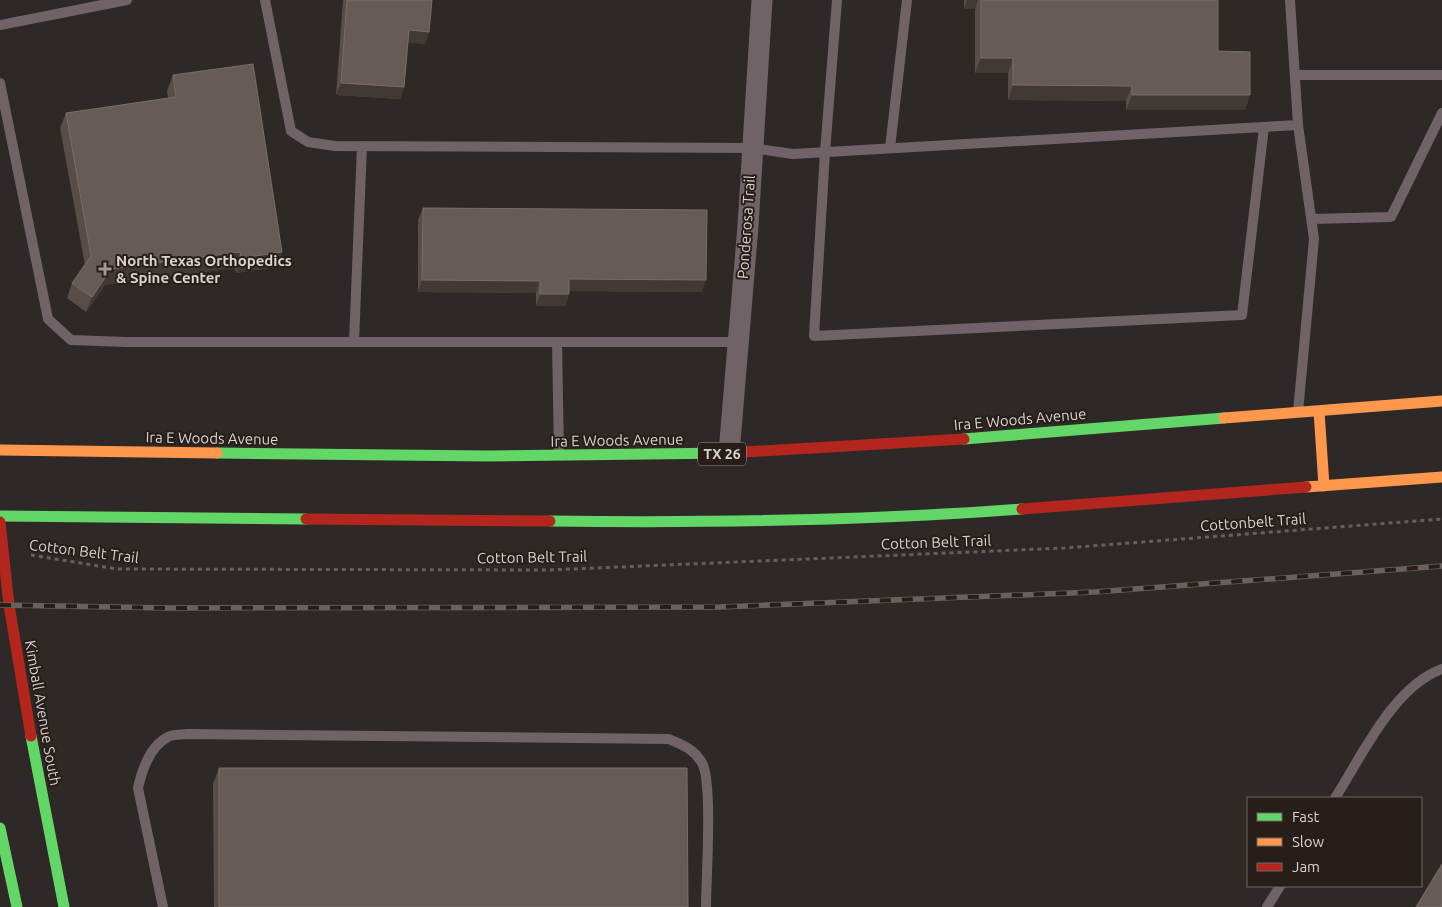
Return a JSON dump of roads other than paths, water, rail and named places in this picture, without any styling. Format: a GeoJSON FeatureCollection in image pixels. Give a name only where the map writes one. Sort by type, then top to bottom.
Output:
{"type":"FeatureCollection","features":[{"type":"Feature","properties":{"kind":"main road","name":"Ira E Woods Avenue"},"geometry":{"type":"LineString","coordinates":[[0,450],[559,456],[729,454],[888,445],[1442,401]]}},
{"type":"Feature","properties":{"kind":"main road"},"geometry":{"type":"LineString","coordinates":[[1319,411],[1324,486]]}},
{"type":"Feature","properties":{"kind":"main road"},"geometry":{"type":"LineString","coordinates":[[0,516],[646,522],[923,516],[1442,477]]}},
{"type":"Feature","properties":{"kind":"main road","name":"Kimball Avenue South"},"geometry":{"type":"LineString","coordinates":[[0,522],[10,605],[45,815],[64,907]]}},
{"type":"Feature","properties":{"kind":"main road"},"geometry":{"type":"LineString","coordinates":[[0,828],[17,907]]}},
{"type":"Feature","properties":{"kind":"street","name":"Ponderosa Trail"},"geometry":{"type":"LineString","coordinates":[[729,454],[762,0]]}},
{"type":"Feature","properties":{"kind":"lane"},"geometry":{"type":"LineString","coordinates":[[0,25],[127,0]]}},
{"type":"Feature","properties":{"kind":"lane"},"geometry":{"type":"LineString","coordinates":[[265,0],[291,131],[308,142],[362,146],[751,148],[792,154],[1298,125]]}},
{"type":"Feature","properties":{"kind":"lane"},"geometry":{"type":"LineString","coordinates":[[837,0],[824,152],[814,336],[1242,316],[1264,127]]}},
{"type":"Feature","properties":{"kind":"lane"},"geometry":{"type":"LineString","coordinates":[[890,148],[907,0]]}},
{"type":"Feature","properties":{"kind":"lane"},"geometry":{"type":"LineString","coordinates":[[1290,0],[1298,125],[1314,239],[1298,412]]}},
{"type":"Feature","properties":{"kind":"lane"},"geometry":{"type":"LineString","coordinates":[[1295,75],[1442,75]]}},
{"type":"Feature","properties":{"kind":"lane"},"geometry":{"type":"LineString","coordinates":[[0,83],[3,121],[48,319],[71,340],[126,342],[738,342]]}},
{"type":"Feature","properties":{"kind":"lane"},"geometry":{"type":"LineString","coordinates":[[1312,219],[1391,217],[1442,113]]}},
{"type":"Feature","properties":{"kind":"lane"},"geometry":{"type":"LineString","coordinates":[[354,342],[362,146]]}},
{"type":"Feature","properties":{"kind":"lane"},"geometry":{"type":"LineString","coordinates":[[557,342],[559,456]]}},
{"type":"Feature","properties":{"kind":"lane"},"geometry":{"type":"LineString","coordinates":[[1336,797],[1392,708],[1428,675],[1442,669]]}},
{"type":"Feature","properties":{"kind":"lane"},"geometry":{"type":"LineString","coordinates":[[163,907],[138,788],[142,771],[154,749],[168,736],[188,734],[669,738],[689,748],[703,765],[708,791],[706,907]]}},
{"type":"Feature","properties":{"kind":"lane"},"geometry":{"type":"LineString","coordinates":[[1267,907],[1279,887]]}},
{"type":"Feature","properties":{"kind":"railway"},"geometry":{"type":"LineString","coordinates":[[0,605],[170,608],[720,607],[1095,592],[1442,566]]}},
{"type":"Feature","properties":{"kind":"place","name":"North Texas Orthopedics & Spine Center"},"geometry":{"type":"Point","coordinates":[105,269]}}]}
